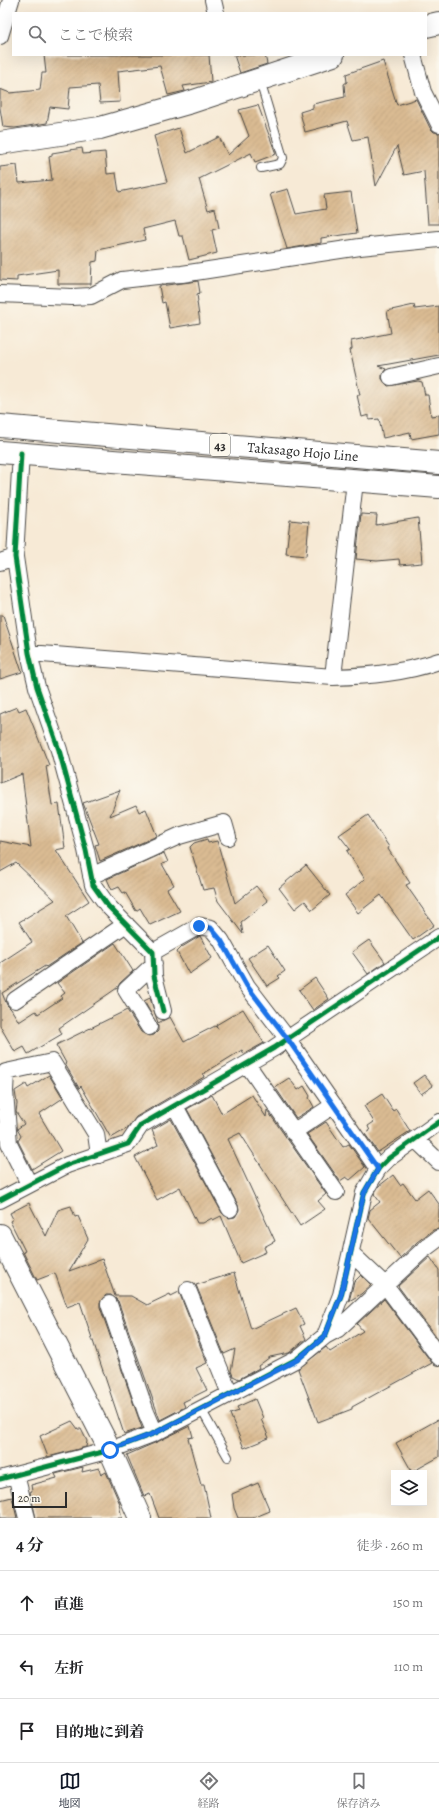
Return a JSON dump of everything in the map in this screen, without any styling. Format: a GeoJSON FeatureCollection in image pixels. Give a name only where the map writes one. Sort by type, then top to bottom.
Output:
{"type":"FeatureCollection","features":[{"type":"Feature","properties":{"kind":"main road"},"geometry":{"type":"LineString","coordinates":[[427,26],[439,23]]}},
{"type":"Feature","properties":{"kind":"main road"},"geometry":{"type":"LineString","coordinates":[[1,138],[100,128],[260,80],[330,56]]}},
{"type":"Feature","properties":{"kind":"main road","name":"Takasago Hojo Line"},"geometry":{"type":"LineString","coordinates":[[0,426],[439,463]]}},
{"type":"Feature","properties":{"kind":"main road","name":"Takasago Hojo Line"},"geometry":{"type":"LineString","coordinates":[[11,452],[439,488]]}},
{"type":"Feature","properties":{"kind":"main road"},"geometry":{"type":"LineString","coordinates":[[0,1235],[110,1450],[140,1518]]}},
{"type":"Feature","properties":{"kind":"street"},"geometry":{"type":"LineString","coordinates":[[3,33],[11,0]]}},
{"type":"Feature","properties":{"kind":"street"},"geometry":{"type":"LineString","coordinates":[[214,0],[216,12]]}},
{"type":"Feature","properties":{"kind":"street"},"geometry":{"type":"LineString","coordinates":[[413,56],[423,92],[439,124]]}},
{"type":"Feature","properties":{"kind":"street"},"geometry":{"type":"LineString","coordinates":[[0,294],[72,297],[91,296],[122,280],[166,274],[182,274],[360,247],[439,239]]}},
{"type":"Feature","properties":{"kind":"street"},"geometry":{"type":"LineString","coordinates":[[391,377],[439,366]]}},
{"type":"Feature","properties":{"kind":"street"},"geometry":{"type":"LineString","coordinates":[[11,452],[15,557],[29,653],[38,687],[59,750],[86,850],[93,885],[108,906],[126,924],[154,958],[154,976],[162,1010]]}},
{"type":"Feature","properties":{"kind":"street"},"geometry":{"type":"LineString","coordinates":[[333,677],[355,481]]}},
{"type":"Feature","properties":{"kind":"street"},"geometry":{"type":"LineString","coordinates":[[0,562],[15,557]]}},
{"type":"Feature","properties":{"kind":"street"},"geometry":{"type":"LineString","coordinates":[[29,653],[333,677],[359,676],[416,669],[439,662]]}},
{"type":"Feature","properties":{"kind":"street"},"geometry":{"type":"LineString","coordinates":[[91,876],[178,836],[224,823],[228,837]]}},
{"type":"Feature","properties":{"kind":"street"},"geometry":{"type":"LineString","coordinates":[[15,1000],[126,924]]}},
{"type":"Feature","properties":{"kind":"street"},"geometry":{"type":"LineString","coordinates":[[149,1027],[126,990],[154,958],[199,926],[211,928],[221,940],[247,986],[287,1038],[378,1169]]}},
{"type":"Feature","properties":{"kind":"street"},"geometry":{"type":"LineString","coordinates":[[0,1200],[67,1165],[100,1155],[128,1144],[142,1125],[274,1048],[439,937]]}},
{"type":"Feature","properties":{"kind":"street"},"geometry":{"type":"LineString","coordinates":[[29,1184],[9,1144],[5,1091],[6,1072],[52,1062],[96,1134],[100,1155]]}},
{"type":"Feature","properties":{"kind":"street"},"geometry":{"type":"LineString","coordinates":[[247,1064],[336,1192]]}},
{"type":"Feature","properties":{"kind":"street"},"geometry":{"type":"LineString","coordinates":[[293,1132],[334,1105]]}},
{"type":"Feature","properties":{"kind":"street"},"geometry":{"type":"LineString","coordinates":[[175,1106],[230,1209]]}},
{"type":"Feature","properties":{"kind":"street"},"geometry":{"type":"LineString","coordinates":[[325,1336],[341,1295],[364,1193],[378,1169],[389,1158],[439,1122]]}},
{"type":"Feature","properties":{"kind":"street"},"geometry":{"type":"LineString","coordinates":[[415,1139],[439,1162]]}},
{"type":"Feature","properties":{"kind":"street"},"geometry":{"type":"LineString","coordinates":[[0,1479],[110,1450],[155,1433],[297,1360],[325,1336],[338,1328],[386,1286],[423,1250],[439,1238]]}},
{"type":"Feature","properties":{"kind":"street"},"geometry":{"type":"LineString","coordinates":[[351,1253],[386,1286],[407,1317],[439,1357]]}},
{"type":"Feature","properties":{"kind":"street"},"geometry":{"type":"LineString","coordinates":[[188,1290],[230,1394]]}},
{"type":"Feature","properties":{"kind":"street"},"geometry":{"type":"LineString","coordinates":[[109,1304],[146,1412],[155,1433]]}},
{"type":"Feature","properties":{"kind":"street"},"geometry":{"type":"LineString","coordinates":[[16,1476],[27,1518]]}},
{"type":"Feature","properties":{"kind":"lane"},"geometry":{"type":"LineString","coordinates":[[260,80],[274,122],[283,158],[280,164],[261,168]]}},
{"type":"Feature","properties":{"kind":"lane"},"geometry":{"type":"LineString","coordinates":[[201,1409],[228,1457]]}},
{"type":"Feature","properties":{"kind":"building"},"geometry":{"type":"Polygon","coordinates":[[[44,56],[209,56],[211,82],[183,86],[185,91],[168,95],[160,66],[118,71],[120,102],[100,103],[98,85],[70,87],[68,109],[50,107],[47,123],[15,128],[3,127],[0,108],[0,89],[10,93],[40,90],[42,73],[46,73],[44,56]]]}},
{"type":"Feature","properties":{"kind":"building"},"geometry":{"type":"Polygon","coordinates":[[[234,56],[265,56],[267,64],[240,73],[234,56]]]}},
{"type":"Feature","properties":{"kind":"building"},"geometry":{"type":"Polygon","coordinates":[[[383,61],[397,105],[416,99],[430,128],[434,132],[439,133],[439,224],[428,224],[424,171],[404,175],[397,146],[376,186],[368,137],[353,140],[347,121],[305,132],[300,112],[313,108],[313,104],[345,97],[344,84],[347,82],[346,74],[383,61]]]}},
{"type":"Feature","properties":{"kind":"building"},"geometry":{"type":"Polygon","coordinates":[[[258,105],[276,154],[255,162],[251,153],[199,179],[208,210],[215,208],[219,228],[212,230],[217,253],[189,260],[183,236],[179,236],[175,221],[143,229],[145,240],[98,250],[97,261],[92,262],[91,284],[58,284],[58,270],[17,276],[17,281],[0,280],[0,167],[17,165],[19,183],[52,180],[49,157],[52,156],[52,153],[82,148],[83,154],[105,152],[107,174],[116,173],[119,192],[167,182],[154,136],[179,128],[187,153],[219,137],[228,155],[249,136],[239,110],[258,105]]]}},
{"type":"Feature","properties":{"kind":"building"},"geometry":{"type":"Polygon","coordinates":[[[288,189],[296,214],[326,209],[324,195],[351,192],[357,233],[321,238],[321,243],[287,249],[270,194],[288,189]]]}},
{"type":"Feature","properties":{"kind":"building"},"geometry":{"type":"Polygon","coordinates":[[[198,281],[200,293],[197,294],[197,302],[200,323],[170,328],[165,302],[162,303],[159,286],[198,281]]]}},
{"type":"Feature","properties":{"kind":"building"},"geometry":{"type":"Polygon","coordinates":[[[414,305],[415,309],[439,306],[439,355],[378,366],[386,369],[382,374],[382,379],[388,386],[418,381],[422,382],[425,395],[428,395],[431,416],[439,415],[439,434],[411,439],[410,432],[383,438],[379,419],[369,420],[369,415],[362,417],[357,395],[360,395],[350,350],[352,349],[351,341],[391,333],[387,311],[414,305]]]}},
{"type":"Feature","properties":{"kind":"building"},"geometry":{"type":"Polygon","coordinates":[[[361,514],[377,515],[376,525],[418,518],[422,563],[400,565],[399,559],[377,561],[356,559],[361,514]]]}},
{"type":"Feature","properties":{"kind":"building"},"geometry":{"type":"Polygon","coordinates":[[[290,520],[309,522],[306,556],[286,554],[290,520]]]}},
{"type":"Feature","properties":{"kind":"building"},"geometry":{"type":"Polygon","coordinates":[[[0,615],[3,615],[22,672],[0,679],[0,615]]]}},
{"type":"Feature","properties":{"kind":"building"},"geometry":{"type":"Polygon","coordinates":[[[17,707],[19,711],[26,708],[49,765],[46,766],[52,805],[59,804],[65,848],[56,850],[89,901],[66,916],[82,943],[46,967],[45,966],[2,993],[7,1005],[19,1022],[36,1011],[38,1014],[62,998],[61,996],[65,993],[57,983],[115,943],[133,971],[120,983],[117,988],[59,1028],[62,1034],[28,1054],[24,1047],[15,1052],[0,1026],[0,963],[32,942],[19,922],[55,900],[16,863],[0,872],[0,841],[31,847],[22,774],[0,783],[0,714],[17,707]]]}},
{"type":"Feature","properties":{"kind":"building"},"geometry":{"type":"Polygon","coordinates":[[[120,790],[110,816],[136,805],[139,812],[146,809],[157,836],[100,861],[95,845],[99,844],[83,803],[120,790]]]}},
{"type":"Feature","properties":{"kind":"building"},"geometry":{"type":"Polygon","coordinates":[[[368,815],[410,883],[406,885],[434,925],[413,940],[381,895],[358,913],[345,895],[365,879],[347,851],[350,849],[339,835],[368,815]]]}},
{"type":"Feature","properties":{"kind":"building"},"geometry":{"type":"Polygon","coordinates":[[[207,839],[208,843],[217,841],[235,903],[256,886],[268,901],[241,922],[243,934],[218,901],[214,888],[203,890],[190,847],[194,843],[207,839]]]}},
{"type":"Feature","properties":{"kind":"building"},"geometry":{"type":"Polygon","coordinates":[[[164,853],[168,862],[162,864],[174,885],[167,889],[180,911],[150,925],[140,908],[136,911],[125,892],[123,893],[119,887],[112,890],[107,879],[164,853]]]}},
{"type":"Feature","properties":{"kind":"building"},"geometry":{"type":"Polygon","coordinates":[[[306,865],[330,895],[312,910],[305,901],[295,909],[279,888],[306,865]]]}},
{"type":"Feature","properties":{"kind":"building"},"geometry":{"type":"Polygon","coordinates":[[[200,936],[212,958],[189,974],[177,952],[182,947],[200,936]]]}},
{"type":"Feature","properties":{"kind":"building"},"geometry":{"type":"Polygon","coordinates":[[[369,940],[385,962],[368,974],[352,952],[369,940]]]}},
{"type":"Feature","properties":{"kind":"building"},"geometry":{"type":"Polygon","coordinates":[[[268,945],[285,971],[278,976],[280,978],[267,986],[248,958],[268,945]]]}},
{"type":"Feature","properties":{"kind":"building"},"geometry":{"type":"Polygon","coordinates":[[[315,978],[329,999],[313,1010],[299,990],[315,978]]]}},
{"type":"Feature","properties":{"kind":"building"},"geometry":{"type":"Polygon","coordinates":[[[150,998],[158,1023],[170,1017],[184,1042],[215,1026],[218,1029],[216,1025],[243,1009],[264,1043],[244,1054],[242,1050],[203,1074],[204,1077],[136,1117],[128,1128],[111,1138],[81,1086],[79,1088],[56,1045],[127,1010],[141,1032],[149,1036],[154,1035],[158,1031],[158,1026],[144,1001],[150,998]]]}},
{"type":"Feature","properties":{"kind":"building"},"geometry":{"type":"Polygon","coordinates":[[[49,1075],[63,1098],[39,1114],[61,1151],[32,1169],[18,1141],[21,1136],[17,1129],[24,1124],[16,1112],[17,1104],[15,1091],[26,1084],[28,1088],[49,1075]]]}},
{"type":"Feature","properties":{"kind":"building"},"geometry":{"type":"Polygon","coordinates":[[[424,1075],[433,1086],[421,1094],[413,1083],[424,1075]]]}},
{"type":"Feature","properties":{"kind":"building"},"geometry":{"type":"Polygon","coordinates":[[[289,1078],[298,1090],[304,1086],[314,1107],[296,1118],[275,1087],[289,1078]]]}},
{"type":"Feature","properties":{"kind":"building"},"geometry":{"type":"Polygon","coordinates":[[[382,1094],[393,1111],[396,1109],[410,1131],[378,1152],[365,1134],[370,1131],[368,1126],[374,1122],[364,1106],[382,1094]]]}},
{"type":"Feature","properties":{"kind":"building"},"geometry":{"type":"Polygon","coordinates":[[[212,1095],[222,1114],[252,1095],[266,1117],[267,1110],[326,1194],[318,1201],[325,1209],[300,1226],[240,1133],[228,1139],[275,1241],[264,1247],[266,1252],[241,1263],[221,1216],[213,1220],[212,1218],[203,1223],[197,1223],[180,1187],[157,1200],[135,1157],[158,1145],[152,1130],[171,1119],[222,1213],[229,1218],[235,1217],[239,1210],[238,1205],[187,1109],[212,1095]]]}},
{"type":"Feature","properties":{"kind":"building"},"geometry":{"type":"Polygon","coordinates":[[[326,1122],[343,1147],[349,1144],[365,1167],[350,1180],[346,1177],[340,1181],[307,1134],[326,1122]]]}},
{"type":"Feature","properties":{"kind":"building"},"geometry":{"type":"Polygon","coordinates":[[[393,1175],[400,1185],[403,1183],[415,1199],[428,1189],[439,1204],[439,1229],[433,1230],[417,1242],[400,1258],[368,1218],[370,1210],[380,1202],[374,1194],[379,1186],[393,1175]]]}},
{"type":"Feature","properties":{"kind":"building"},"geometry":{"type":"Polygon","coordinates":[[[29,1203],[46,1236],[58,1210],[71,1206],[75,1217],[78,1216],[88,1239],[69,1271],[102,1259],[115,1296],[131,1296],[147,1305],[170,1294],[171,1296],[179,1292],[207,1363],[196,1368],[207,1390],[183,1402],[185,1407],[160,1420],[118,1301],[111,1295],[106,1295],[100,1302],[100,1307],[142,1428],[124,1434],[80,1302],[67,1307],[55,1273],[37,1280],[10,1221],[13,1219],[10,1213],[29,1203]]]}},
{"type":"Feature","properties":{"kind":"building"},"geometry":{"type":"Polygon","coordinates":[[[430,1257],[439,1270],[439,1341],[398,1286],[430,1257]]]}},
{"type":"Feature","properties":{"kind":"building"},"geometry":{"type":"Polygon","coordinates":[[[234,1273],[251,1329],[296,1308],[304,1324],[300,1326],[306,1339],[289,1353],[270,1357],[258,1366],[259,1368],[239,1379],[233,1376],[231,1371],[235,1349],[224,1354],[196,1285],[234,1273]]]}},
{"type":"Feature","properties":{"kind":"building"},"geometry":{"type":"Polygon","coordinates":[[[361,1275],[371,1285],[361,1294],[349,1301],[354,1282],[361,1275]]]}},
{"type":"Feature","properties":{"kind":"building"},"geometry":{"type":"Polygon","coordinates":[[[384,1299],[432,1363],[352,1407],[352,1409],[318,1422],[298,1369],[326,1347],[330,1352],[363,1331],[357,1324],[384,1299]]]}},
{"type":"Feature","properties":{"kind":"building"},"geometry":{"type":"Polygon","coordinates":[[[255,1399],[269,1438],[244,1448],[230,1414],[239,1411],[237,1407],[255,1399]]]}},
{"type":"Feature","properties":{"kind":"building"},"geometry":{"type":"Polygon","coordinates":[[[439,1419],[439,1457],[416,1470],[411,1470],[396,1443],[439,1419]]]}},
{"type":"Feature","properties":{"kind":"building"},"geometry":{"type":"Polygon","coordinates":[[[72,1421],[78,1429],[81,1429],[87,1441],[86,1447],[48,1457],[40,1436],[72,1421]]]}},
{"type":"Feature","properties":{"kind":"building"},"geometry":{"type":"Polygon","coordinates":[[[190,1426],[193,1437],[188,1438],[201,1485],[204,1485],[211,1518],[159,1518],[150,1494],[144,1496],[127,1455],[190,1426]]]}},
{"type":"Feature","properties":{"kind":"building"},"geometry":{"type":"Polygon","coordinates":[[[83,1467],[82,1472],[99,1468],[101,1475],[106,1472],[120,1504],[122,1518],[36,1518],[30,1492],[32,1491],[31,1485],[57,1478],[55,1474],[83,1467]]]}},
{"type":"Feature","properties":{"kind":"building"},"geometry":{"type":"Polygon","coordinates":[[[258,1483],[270,1511],[253,1518],[238,1518],[234,1508],[232,1494],[258,1483]]]}},
{"type":"Feature","properties":{"kind":"building"},"geometry":{"type":"Polygon","coordinates":[[[12,1497],[17,1518],[0,1518],[0,1500],[12,1497]]]}},
{"type":"Feature","properties":{"kind":"cycle path"},"geometry":{"type":"LineString","coordinates":[[21,453],[15,557],[29,653],[37,687],[59,750],[86,850],[93,885],[108,906],[153,952],[154,976],[163,1011]]}},
{"type":"Feature","properties":{"kind":"cycle path"},"geometry":{"type":"LineString","coordinates":[[0,1200],[67,1165],[128,1144],[141,1125],[274,1048],[439,937]]}},
{"type":"Feature","properties":{"kind":"cycle path"},"geometry":{"type":"LineString","coordinates":[[0,1479],[110,1450],[155,1433],[297,1359],[325,1336],[341,1295],[364,1193],[378,1169],[389,1158],[439,1122]]}},
{"type":"Feature","properties":{"kind":"route"},"geometry":{"type":"LineString","coordinates":[[110,1450],[155,1433],[297,1360],[325,1336],[341,1295],[364,1193],[378,1169],[287,1038],[247,986],[221,940],[211,928],[199,926]]}}]}
